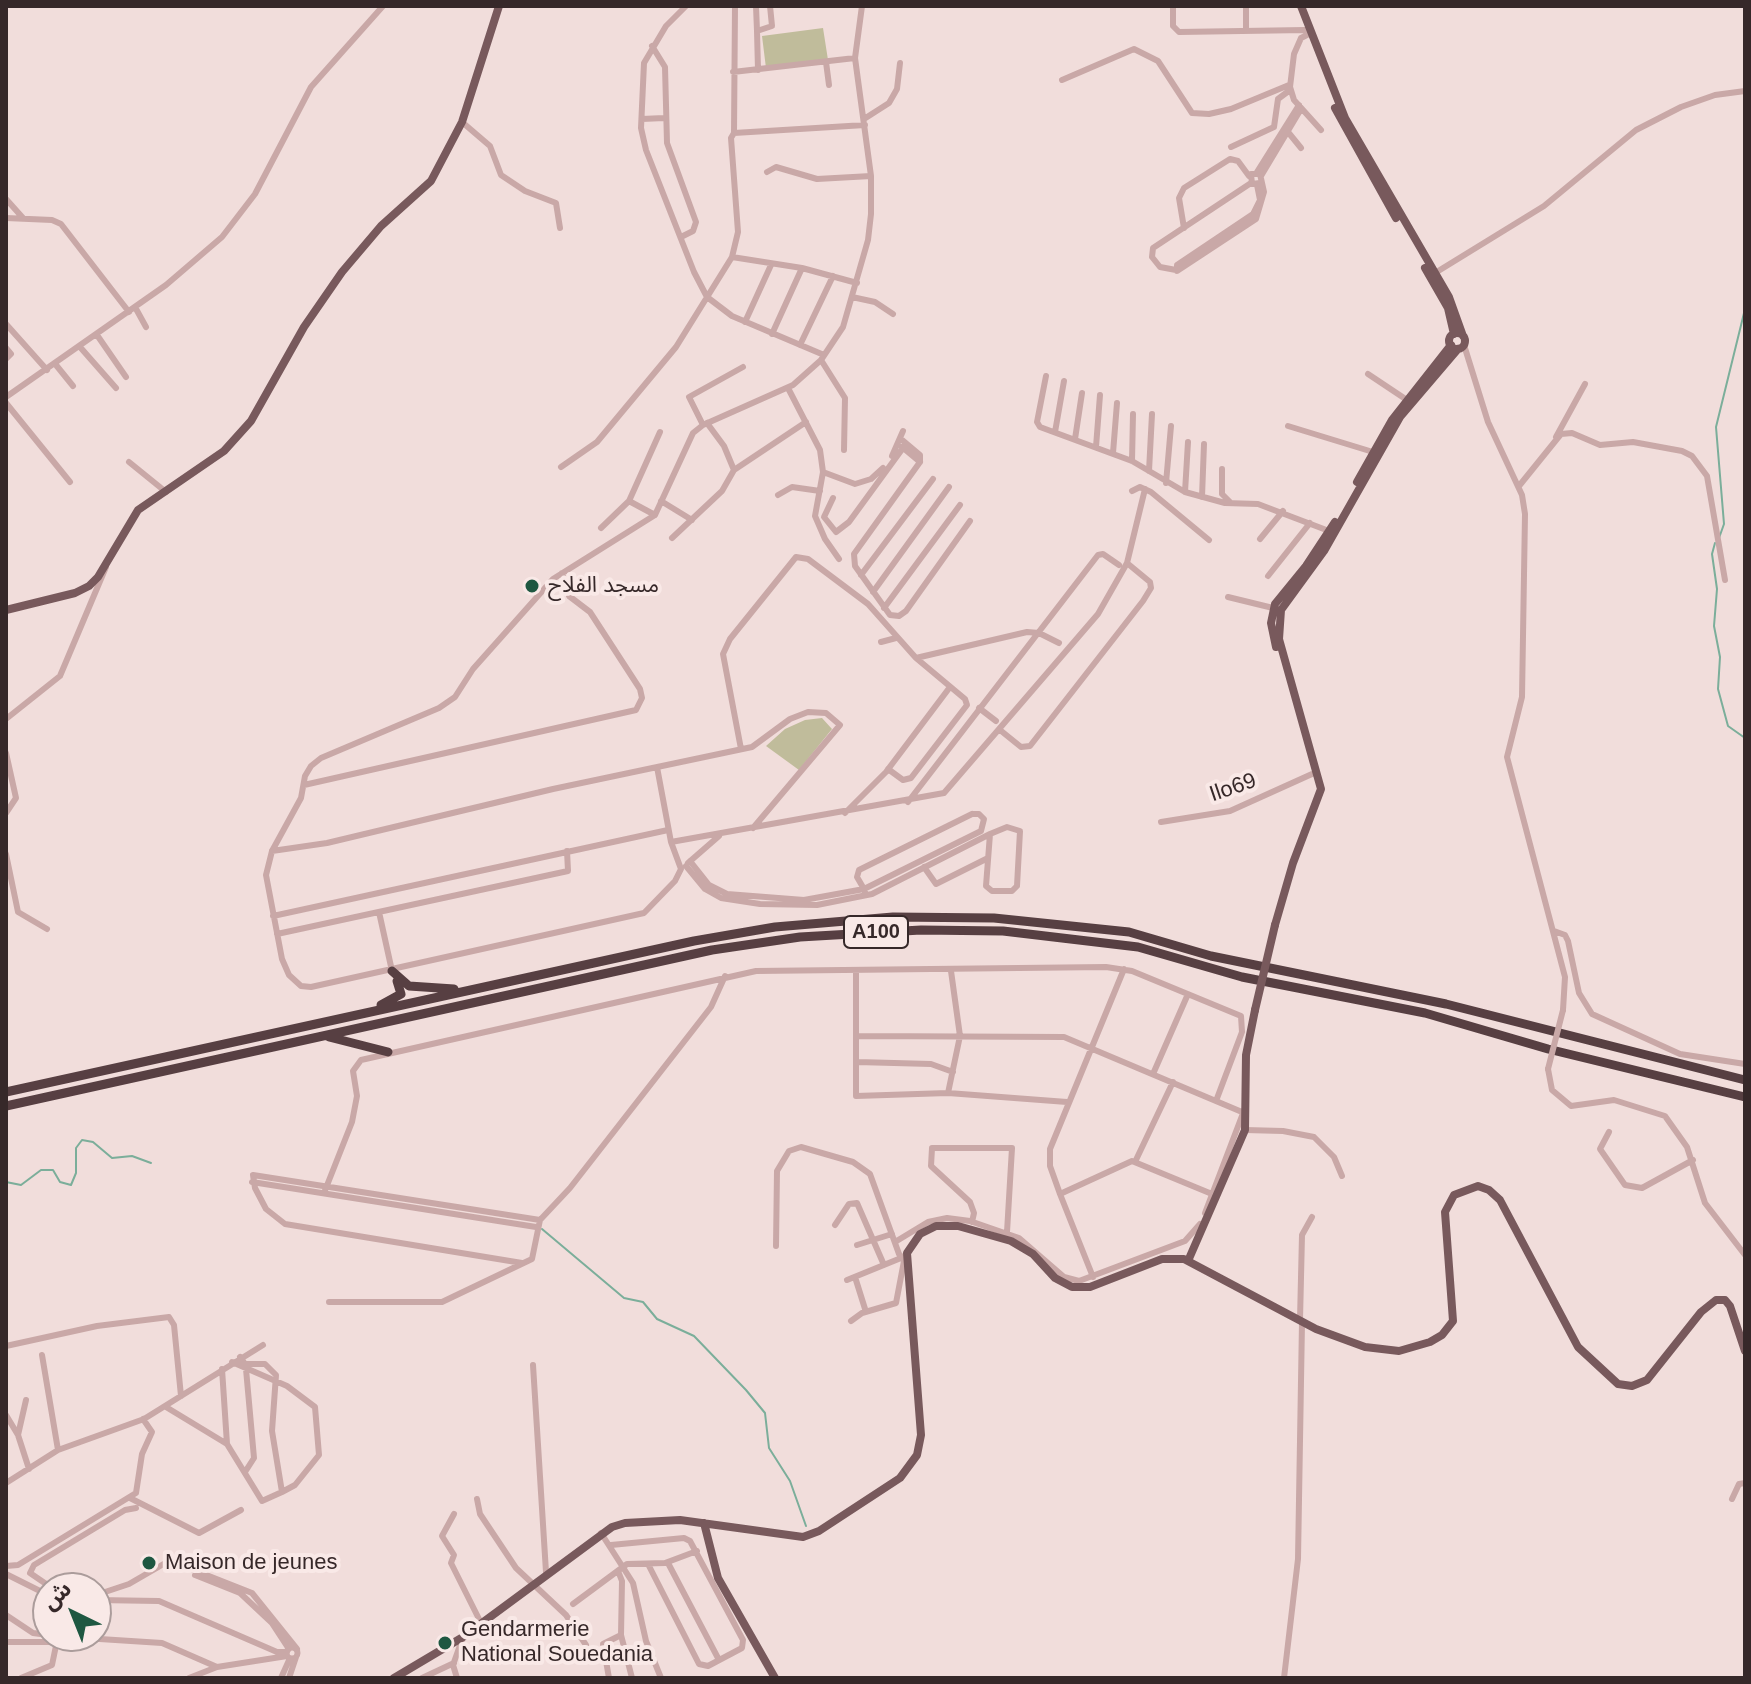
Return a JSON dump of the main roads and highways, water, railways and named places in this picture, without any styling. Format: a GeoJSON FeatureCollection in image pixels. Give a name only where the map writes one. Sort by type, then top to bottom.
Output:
{"type":"FeatureCollection","features":[{"type":"Feature","properties":{"kind":"highway","name":"A100"},"geometry":{"type":"LineString","coordinates":[[6,1092],[682,943],[775,927],[893,917],[1017,919],[1129,932],[1211,956],[1446,1004],[1745,1080]]}},
{"type":"Feature","properties":{"kind":"highway","name":"A100"},"geometry":{"type":"LineString","coordinates":[[6,1106],[746,945],[878,932],[1003,931],[1138,947],[1242,977],[1439,1016],[1548,1049],[1745,1097]]}},
{"type":"Feature","properties":{"kind":"highway"},"geometry":{"type":"LineString","coordinates":[[358,1014],[401,994],[392,971],[409,986],[470,990]]}},
{"type":"Feature","properties":{"kind":"highway"},"geometry":{"type":"LineString","coordinates":[[326,1036],[388,1052]]}},
{"type":"Feature","properties":{"kind":"main road"},"geometry":{"type":"LineString","coordinates":[[6,610],[75,593],[98,577],[130,519],[224,451],[251,421],[319,303],[362,246],[431,181],[462,122],[499,6]]}},
{"type":"Feature","properties":{"kind":"main road"},"geometry":{"type":"LineString","coordinates":[[1299,6],[1306,32],[1346,131],[1445,302],[1458,342]]}},
{"type":"Feature","properties":{"kind":"main road"},"geometry":{"type":"LineString","coordinates":[[1188,1261],[1245,1130],[1246,1055],[1255,1010],[1293,863],[1318,802],[1320,783],[1279,639],[1278,622],[1285,600],[1332,532],[1400,417],[1458,342],[1454,307],[1345,118],[1299,6]]}},
{"type":"Feature","properties":{"kind":"main road"},"geometry":{"type":"LineString","coordinates":[[1318,802],[1272,633],[1273,608],[1332,532],[1373,452],[1407,400],[1458,342]]}},
{"type":"Feature","properties":{"kind":"main road"},"geometry":{"type":"LineString","coordinates":[[394,1678],[463,1637],[480,1621],[601,1533],[625,1523],[704,1523],[803,1537],[890,1486],[908,1470],[920,1444],[921,1425],[904,1261],[920,1234],[947,1224],[1011,1241],[1033,1254],[1055,1278],[1072,1287],[1090,1287],[1162,1259],[1188,1261],[1301,1321],[1347,1341],[1382,1350],[1415,1348],[1442,1335],[1449,1327],[1453,1313],[1445,1250],[1445,1212],[1454,1195],[1478,1186],[1489,1190],[1500,1200],[1578,1347],[1618,1384],[1632,1386],[1647,1380],[1701,1312],[1716,1300],[1725,1300],[1730,1306],[1745,1351]]}},
{"type":"Feature","properties":{"kind":"main road"},"geometry":{"type":"LineString","coordinates":[[704,1523],[718,1578],[775,1678]]}},
{"type":"Feature","properties":{"kind":"waterway"},"geometry":{"type":"LineString","coordinates":[[1744,264],[1745,268]]}},
{"type":"Feature","properties":{"kind":"waterway"},"geometry":{"type":"LineString","coordinates":[[1719,538],[1724,524],[1716,427],[1745,309]]}},
{"type":"Feature","properties":{"kind":"waterway"},"geometry":{"type":"LineString","coordinates":[[1715,543],[1712,554],[1717,589],[1714,626],[1720,657],[1718,689],[1728,726],[1745,738]]}},
{"type":"Feature","properties":{"kind":"waterway"},"geometry":{"type":"LineString","coordinates":[[6,1182],[21,1185],[41,1170],[53,1170],[60,1182],[71,1185],[76,1173],[76,1148],[82,1140],[93,1142],[112,1158],[132,1156],[151,1163]]}},
{"type":"Feature","properties":{"kind":"waterway"},"geometry":{"type":"LineString","coordinates":[[542,1229],[624,1298],[643,1302],[657,1319],[694,1336],[746,1390],[765,1413],[769,1448],[790,1481],[806,1526]]}},
{"type":"Feature","properties":{"kind":"place","name":"مسجد الفلاح"},"geometry":{"type":"Point","coordinates":[532,586]}},
{"type":"Feature","properties":{"kind":"place","name":"Maison de jeunes"},"geometry":{"type":"Point","coordinates":[149,1563]}},
{"type":"Feature","properties":{"kind":"place","name":"Gendarmerie National Souedania"},"geometry":{"type":"Point","coordinates":[445,1643]}}]}
